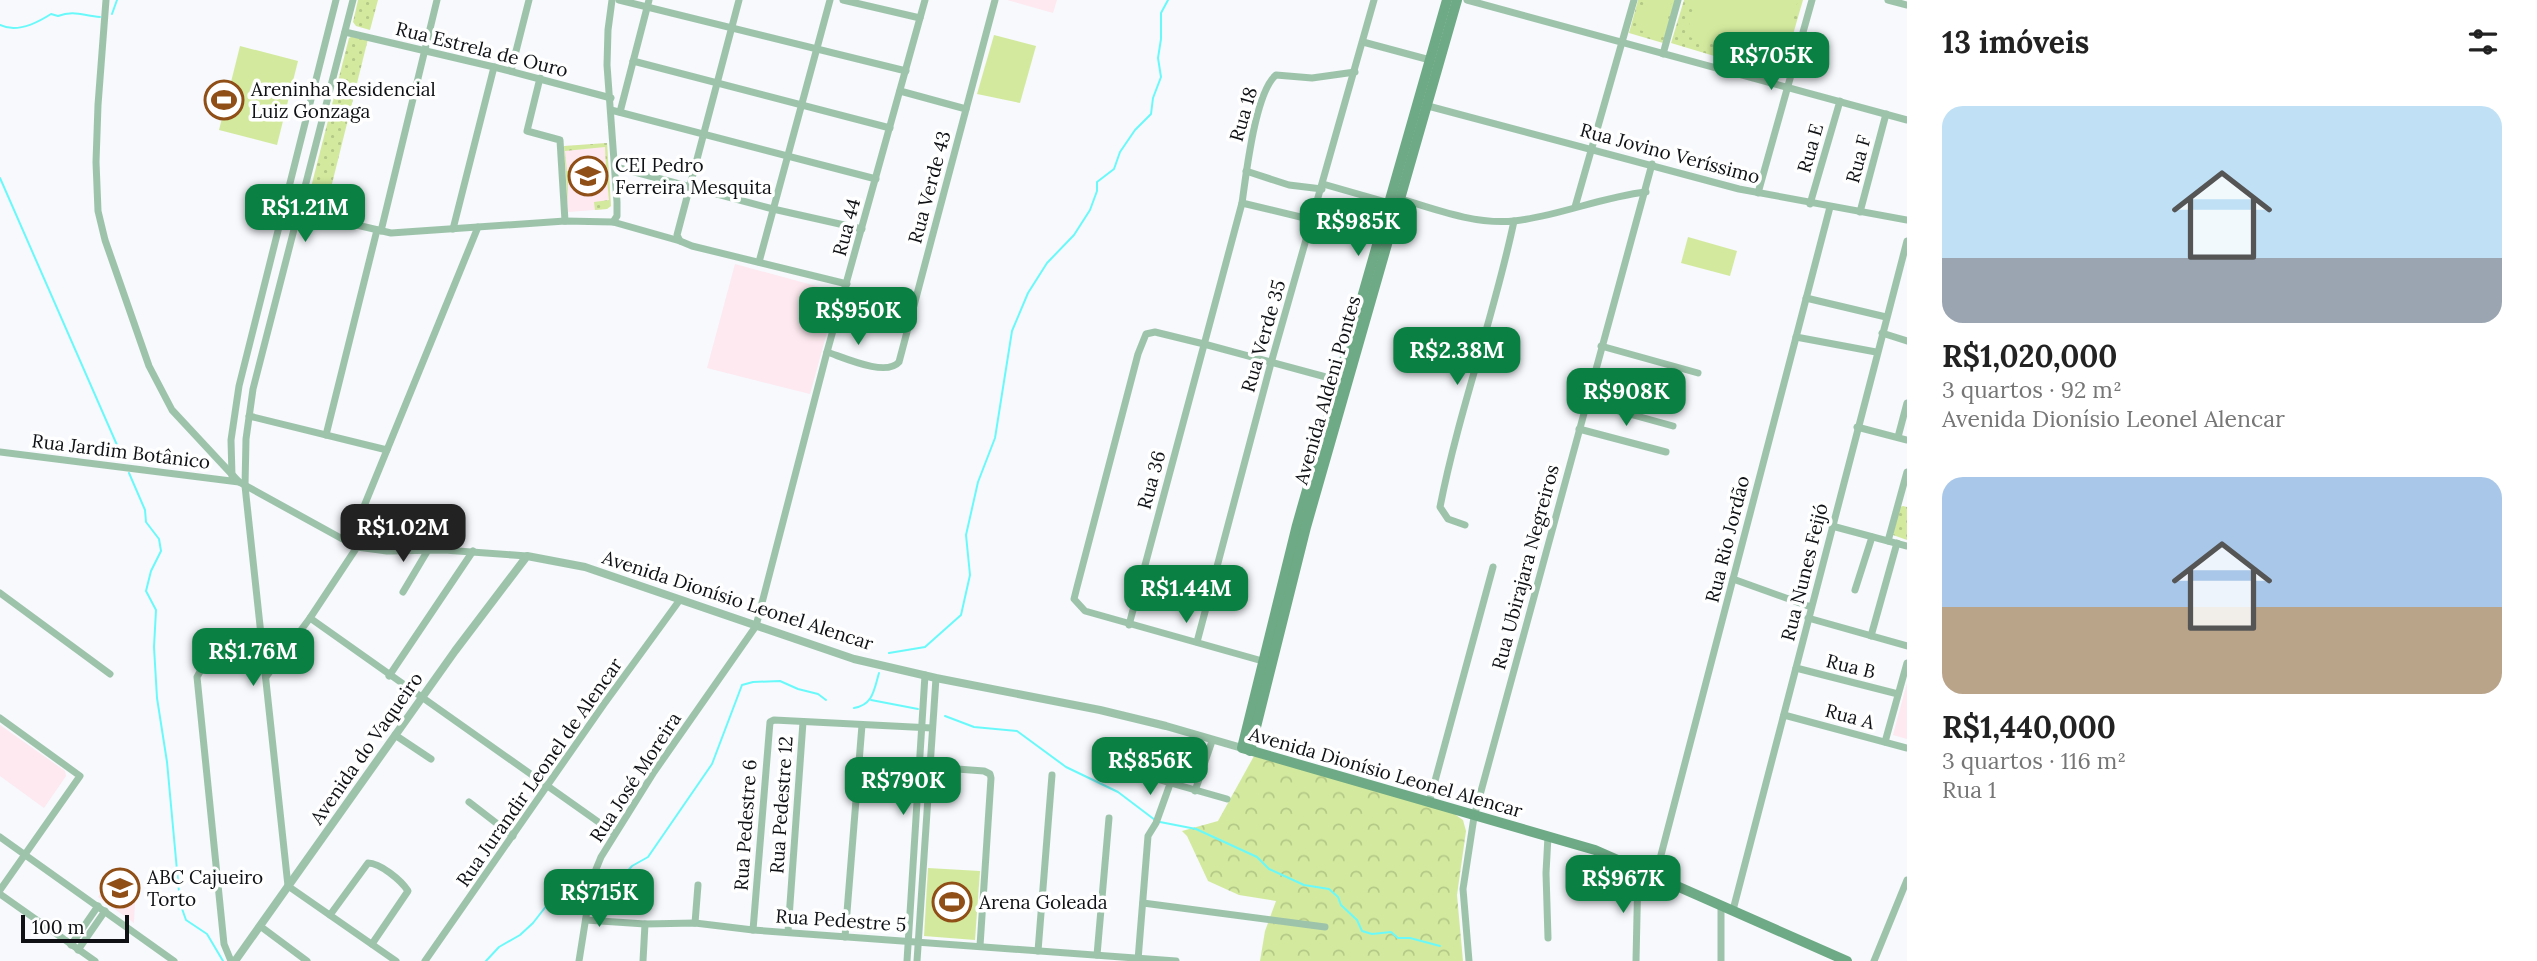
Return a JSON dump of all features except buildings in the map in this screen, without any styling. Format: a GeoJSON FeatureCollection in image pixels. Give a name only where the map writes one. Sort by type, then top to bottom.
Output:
{"type":"FeatureCollection","features":[{"type":"Feature","properties":{"kind":"main road","name":"Avenida Aldeni Pontes"},"geometry":{"type":"LineString","coordinates":[[1267,662],[1395,201],[1447,0]]}},
{"type":"Feature","properties":{"kind":"main road","name":"Avenida Aldeni Pontes"},"geometry":{"type":"LineString","coordinates":[[1246,750],[1297,525],[1337,380],[1428,106],[1457,0]]}},
{"type":"Feature","properties":{"kind":"main road","name":"Avenida Dionísio Leonel Alencar"},"geometry":{"type":"LineString","coordinates":[[1246,750],[1595,850],[1847,961]]}},
{"type":"Feature","properties":{"kind":"street","name":"Avenida Dionísio Leonel Alencar"},"geometry":{"type":"LineString","coordinates":[[106,0],[99,79],[96,162],[97,203],[105,240],[160,390],[172,411],[242,484],[353,545],[387,551],[473,551],[571,563],[853,659],[1100,710],[1246,750]]}},
{"type":"Feature","properties":{"kind":"street"},"geometry":{"type":"LineString","coordinates":[[232,476],[231,440],[240,386],[336,0]]}},
{"type":"Feature","properties":{"kind":"street"},"geometry":{"type":"LineString","coordinates":[[353,0],[253,389],[242,484],[288,886],[396,961]]}},
{"type":"Feature","properties":{"kind":"street"},"geometry":{"type":"LineString","coordinates":[[326,435],[437,0]]}},
{"type":"Feature","properties":{"kind":"street"},"geometry":{"type":"LineString","coordinates":[[511,71],[529,0]]}},
{"type":"Feature","properties":{"kind":"street"},"geometry":{"type":"LineString","coordinates":[[612,0],[607,46],[611,98],[615,111],[617,213],[613,222]]}},
{"type":"Feature","properties":{"kind":"street"},"geometry":{"type":"LineString","coordinates":[[620,0],[648,3],[732,28],[906,71]]}},
{"type":"Feature","properties":{"kind":"street"},"geometry":{"type":"LineString","coordinates":[[680,241],[677,235],[739,0]]}},
{"type":"Feature","properties":{"kind":"street"},"geometry":{"type":"LineString","coordinates":[[759,262],[830,0]]}},
{"type":"Feature","properties":{"kind":"street"},"geometry":{"type":"LineString","coordinates":[[843,0],[920,18]]}},
{"type":"Feature","properties":{"kind":"street","name":"Rua 44"},"geometry":{"type":"LineString","coordinates":[[756,625],[827,352],[925,0]]}},
{"type":"Feature","properties":{"kind":"street","name":"Rua Verde 43"},"geometry":{"type":"LineString","coordinates":[[827,352],[882,369],[893,368],[901,358],[995,0]]}},
{"type":"Feature","properties":{"kind":"street","name":"Rua Verde 35"},"geometry":{"type":"LineString","coordinates":[[1196,642],[1271,363],[1374,0]]}},
{"type":"Feature","properties":{"kind":"street"},"geometry":{"type":"LineString","coordinates":[[1467,0],[1907,120]]}},
{"type":"Feature","properties":{"kind":"street"},"geometry":{"type":"LineString","coordinates":[[1575,207],[1634,0]]}},
{"type":"Feature","properties":{"kind":"street"},"geometry":{"type":"LineString","coordinates":[[1663,54],[1678,0]]}},
{"type":"Feature","properties":{"kind":"street"},"geometry":{"type":"LineString","coordinates":[[1758,193],[1812,0]]}},
{"type":"Feature","properties":{"kind":"street"},"geometry":{"type":"LineString","coordinates":[[1888,0],[1907,5]]}},
{"type":"Feature","properties":{"kind":"street"},"geometry":{"type":"LineString","coordinates":[[615,111],[633,61],[648,3]]}},
{"type":"Feature","properties":{"kind":"street","name":"Rua Estrela de Ouro"},"geometry":{"type":"LineString","coordinates":[[345,32],[540,78],[611,98]]}},
{"type":"Feature","properties":{"kind":"street"},"geometry":{"type":"LineString","coordinates":[[1363,42],[1430,60]]}},
{"type":"Feature","properties":{"kind":"street"},"geometry":{"type":"LineString","coordinates":[[633,61],[890,128]]}},
{"type":"Feature","properties":{"kind":"street"},"geometry":{"type":"LineString","coordinates":[[453,229],[494,67]]}},
{"type":"Feature","properties":{"kind":"street","name":"Rua 18"},"geometry":{"type":"LineString","coordinates":[[1204,344],[1242,203],[1251,140],[1268,83],[1272,77],[1280,74],[1312,78],[1355,72]]}},
{"type":"Feature","properties":{"kind":"street"},"geometry":{"type":"LineString","coordinates":[[540,78],[527,131],[559,140],[565,221]]}},
{"type":"Feature","properties":{"kind":"street"},"geometry":{"type":"LineString","coordinates":[[900,91],[966,109]]}},
{"type":"Feature","properties":{"kind":"street","name":"Rua E"},"geometry":{"type":"LineString","coordinates":[[1810,204],[1840,101]]}},
{"type":"Feature","properties":{"kind":"street","name":"Rua Jovino Veríssimo"},"geometry":{"type":"LineString","coordinates":[[1428,106],[1758,193],[1907,220]]}},
{"type":"Feature","properties":{"kind":"street"},"geometry":{"type":"LineString","coordinates":[[615,111],[876,179]]}},
{"type":"Feature","properties":{"kind":"street","name":"Rua F"},"geometry":{"type":"LineString","coordinates":[[1860,212],[1886,114]]}},
{"type":"Feature","properties":{"kind":"street","name":"Rua Ubirajara Negreiros"},"geometry":{"type":"LineString","coordinates":[[1469,961],[1463,889],[1474,817],[1652,164]]}},
{"type":"Feature","properties":{"kind":"street"},"geometry":{"type":"LineString","coordinates":[[616,167],[774,209],[862,229]]}},
{"type":"Feature","properties":{"kind":"street"},"geometry":{"type":"LineString","coordinates":[[1246,171],[1289,186],[1323,186],[1480,219],[1514,221],[1548,216],[1623,194],[1646,192]]}},
{"type":"Feature","properties":{"kind":"street"},"geometry":{"type":"LineString","coordinates":[[1242,203],[1313,220]]}},
{"type":"Feature","properties":{"kind":"street","name":"Rua Rio Jordão"},"geometry":{"type":"LineString","coordinates":[[1655,878],[1830,207]]}},
{"type":"Feature","properties":{"kind":"street"},"geometry":{"type":"LineString","coordinates":[[285,208],[379,231],[478,228],[565,221],[613,222],[847,284]]}},
{"type":"Feature","properties":{"kind":"street"},"geometry":{"type":"LineString","coordinates":[[1465,525],[1448,519],[1440,507],[1447,470],[1484,343],[1514,221]]}},
{"type":"Feature","properties":{"kind":"street"},"geometry":{"type":"LineString","coordinates":[[266,677],[310,618],[353,545],[387,450],[478,228]]}},
{"type":"Feature","properties":{"kind":"street","name":"Rua Nunes Feijó"},"geometry":{"type":"LineString","coordinates":[[1733,910],[1907,241]]}},
{"type":"Feature","properties":{"kind":"street"},"geometry":{"type":"LineString","coordinates":[[1806,298],[1886,317]]}},
{"type":"Feature","properties":{"kind":"street"},"geometry":{"type":"LineString","coordinates":[[1267,662],[1094,615],[1080,608],[1074,600],[1131,380],[1146,334],[1154,332],[1204,344],[1337,380]]}},
{"type":"Feature","properties":{"kind":"street"},"geometry":{"type":"LineString","coordinates":[[1882,333],[1907,341]]}},
{"type":"Feature","properties":{"kind":"street"},"geometry":{"type":"LineString","coordinates":[[1796,337],[1877,352]]}},
{"type":"Feature","properties":{"kind":"street","name":"Rua 36"},"geometry":{"type":"LineString","coordinates":[[1129,625],[1204,344]]}},
{"type":"Feature","properties":{"kind":"street"},"geometry":{"type":"LineString","coordinates":[[1601,346],[1698,373]]}},
{"type":"Feature","properties":{"kind":"street"},"geometry":{"type":"LineString","coordinates":[[1586,402],[1673,426]]}},
{"type":"Feature","properties":{"kind":"street"},"geometry":{"type":"LineString","coordinates":[[1898,437],[1907,403]]}},
{"type":"Feature","properties":{"kind":"street"},"geometry":{"type":"LineString","coordinates":[[249,416],[387,450]]}},
{"type":"Feature","properties":{"kind":"street"},"geometry":{"type":"LineString","coordinates":[[1857,426],[1907,440]]}},
{"type":"Feature","properties":{"kind":"street"},"geometry":{"type":"LineString","coordinates":[[1579,429],[1666,452]]}},
{"type":"Feature","properties":{"kind":"street","name":"Rua Jardim Botânico"},"geometry":{"type":"LineString","coordinates":[[0,452],[242,484]]}},
{"type":"Feature","properties":{"kind":"street"},"geometry":{"type":"LineString","coordinates":[[1871,636],[1903,503],[1907,472]]}},
{"type":"Feature","properties":{"kind":"street"},"geometry":{"type":"LineString","coordinates":[[1832,526],[1907,546]]}},
{"type":"Feature","properties":{"kind":"street"},"geometry":{"type":"LineString","coordinates":[[1856,590],[1872,537]]}},
{"type":"Feature","properties":{"kind":"street"},"geometry":{"type":"LineString","coordinates":[[404,592],[428,550]]}},
{"type":"Feature","properties":{"kind":"street"},"geometry":{"type":"LineString","coordinates":[[389,676],[473,551]]}},
{"type":"Feature","properties":{"kind":"street","name":"Avenida do Vaqueiro"},"geometry":{"type":"LineString","coordinates":[[233,961],[422,697],[527,556]]}},
{"type":"Feature","properties":{"kind":"street"},"geometry":{"type":"LineString","coordinates":[[1429,803],[1493,567]]}},
{"type":"Feature","properties":{"kind":"street"},"geometry":{"type":"LineString","coordinates":[[1733,579],[1811,607]]}},
{"type":"Feature","properties":{"kind":"street"},"geometry":{"type":"LineString","coordinates":[[0,593],[110,674]]}},
{"type":"Feature","properties":{"kind":"street","name":"Rua Jurandir Leonel de Alencar"},"geometry":{"type":"LineString","coordinates":[[425,961],[679,601]]}},
{"type":"Feature","properties":{"kind":"street"},"geometry":{"type":"LineString","coordinates":[[310,618],[614,833]]}},
{"type":"Feature","properties":{"kind":"street"},"geometry":{"type":"LineString","coordinates":[[1808,618],[1907,646]]}},
{"type":"Feature","properties":{"kind":"street","name":"Rua José Moreira"},"geometry":{"type":"LineString","coordinates":[[579,961],[596,866],[654,772],[756,625]]}},
{"type":"Feature","properties":{"kind":"street"},"geometry":{"type":"LineString","coordinates":[[233,961],[224,944],[197,677],[202,668],[264,659]]}},
{"type":"Feature","properties":{"kind":"street"},"geometry":{"type":"LineString","coordinates":[[1885,742],[1907,663]]}},
{"type":"Feature","properties":{"kind":"street","name":"Rua B"},"geometry":{"type":"LineString","coordinates":[[1796,668],[1898,694]]}},
{"type":"Feature","properties":{"kind":"street"},"geometry":{"type":"LineString","coordinates":[[907,961],[925,675]]}},
{"type":"Feature","properties":{"kind":"street"},"geometry":{"type":"LineString","coordinates":[[917,961],[936,678]]}},
{"type":"Feature","properties":{"kind":"street","name":"Rua A"},"geometry":{"type":"LineString","coordinates":[[1784,715],[1907,748]]}},
{"type":"Feature","properties":{"kind":"street"},"geometry":{"type":"LineString","coordinates":[[0,718],[80,776],[0,892],[94,961]]}},
{"type":"Feature","properties":{"kind":"street","name":"Rua Pedestre 6"},"geometry":{"type":"LineString","coordinates":[[753,930],[769,724],[774,720],[803,722]]}},
{"type":"Feature","properties":{"kind":"street"},"geometry":{"type":"LineString","coordinates":[[803,722],[932,728]]}},
{"type":"Feature","properties":{"kind":"street","name":"Rua Pedestre 12"},"geometry":{"type":"LineString","coordinates":[[788,932],[803,722]]}},
{"type":"Feature","properties":{"kind":"street"},"geometry":{"type":"LineString","coordinates":[[845,937],[862,724]]}},
{"type":"Feature","properties":{"kind":"street"},"geometry":{"type":"LineString","coordinates":[[395,735],[431,759]]}},
{"type":"Feature","properties":{"kind":"street"},"geometry":{"type":"LineString","coordinates":[[1195,791],[1212,741]]}},
{"type":"Feature","properties":{"kind":"street"},"geometry":{"type":"LineString","coordinates":[[930,767],[984,771],[990,774],[980,946]]}},
{"type":"Feature","properties":{"kind":"street"},"geometry":{"type":"LineString","coordinates":[[1125,770],[1227,799]]}},
{"type":"Feature","properties":{"kind":"street"},"geometry":{"type":"LineString","coordinates":[[1038,951],[1052,775]]}},
{"type":"Feature","properties":{"kind":"street"},"geometry":{"type":"LineString","coordinates":[[1138,960],[1148,836],[1170,784]]}},
{"type":"Feature","properties":{"kind":"street"},"geometry":{"type":"LineString","coordinates":[[469,802],[513,836]]}},
{"type":"Feature","properties":{"kind":"street"},"geometry":{"type":"LineString","coordinates":[[1097,955],[1109,818]]}},
{"type":"Feature","properties":{"kind":"street"},"geometry":{"type":"LineString","coordinates":[[1548,836],[1548,938]]}},
{"type":"Feature","properties":{"kind":"street"},"geometry":{"type":"LineString","coordinates":[[0,837],[174,961]]}},
{"type":"Feature","properties":{"kind":"street"},"geometry":{"type":"LineString","coordinates":[[330,915],[368,863],[373,863],[405,885],[407,893],[372,944]]}},
{"type":"Feature","properties":{"kind":"street"},"geometry":{"type":"LineString","coordinates":[[1636,961],[1638,870]]}},
{"type":"Feature","properties":{"kind":"street"},"geometry":{"type":"LineString","coordinates":[[1874,961],[1907,880]]}},
{"type":"Feature","properties":{"kind":"street"},"geometry":{"type":"LineString","coordinates":[[695,923],[698,885]]}},
{"type":"Feature","properties":{"kind":"street"},"geometry":{"type":"LineString","coordinates":[[1143,903],[1325,927]]}},
{"type":"Feature","properties":{"kind":"street"},"geometry":{"type":"LineString","coordinates":[[1721,905],[1721,961]]}},
{"type":"Feature","properties":{"kind":"street"},"geometry":{"type":"LineString","coordinates":[[75,947],[102,909]]}},
{"type":"Feature","properties":{"kind":"street","name":"Rua Pedestre 5"},"geometry":{"type":"LineString","coordinates":[[586,920],[645,924],[695,923],[753,930],[1177,961]]}},
{"type":"Feature","properties":{"kind":"street"},"geometry":{"type":"LineString","coordinates":[[642,961],[645,924]]}},
{"type":"Feature","properties":{"kind":"street"},"geometry":{"type":"LineString","coordinates":[[260,926],[307,961]]}},
{"type":"Feature","properties":{"kind":"shaded area"},"geometry":{"type":"Polygon","coordinates":[[[1007,0],[1057,0],[1053,13],[1007,0]]]}},
{"type":"Feature","properties":{"kind":"shaded area","name":"CEI Pedro Ferreira Mesquita"},"geometry":{"type":"Polygon","coordinates":[[[607,143],[611,206],[607,209],[568,212],[564,146],[607,143]]]}},
{"type":"Feature","properties":{"kind":"shaded area"},"geometry":{"type":"Polygon","coordinates":[[[735,264],[838,292],[810,394],[707,368],[735,264]]]}},
{"type":"Feature","properties":{"kind":"shaded area"},"geometry":{"type":"Polygon","coordinates":[[[1907,683],[1907,739],[1893,735],[1907,683]]]}},
{"type":"Feature","properties":{"kind":"shaded area"},"geometry":{"type":"Polygon","coordinates":[[[0,725],[65,771],[66,776],[44,808],[0,776],[0,725]]]}},
{"type":"Feature","properties":{"kind":"shaded area","name":"ABC Cajueiro Torto"},"geometry":{"type":"Polygon","coordinates":[[[120,867],[136,879],[134,923],[98,897],[120,867]]]}},
{"type":"Feature","properties":{"kind":"green space"},"geometry":{"type":"Polygon","coordinates":[[[358,0],[378,0],[370,30],[356,26],[353,22],[358,0]]]}},
{"type":"Feature","properties":{"kind":"green space"},"geometry":{"type":"Polygon","coordinates":[[[1638,0],[1675,0],[1663,43],[1629,33],[1638,0]]]}},
{"type":"Feature","properties":{"kind":"green space"},"geometry":{"type":"Polygon","coordinates":[[[1645,0],[1672,0],[1662,37],[1636,29],[1645,0]]]}},
{"type":"Feature","properties":{"kind":"green space"},"geometry":{"type":"Polygon","coordinates":[[[1684,0],[1803,0],[1781,76],[1671,43],[1684,0]]]}},
{"type":"Feature","properties":{"kind":"green space"},"geometry":{"type":"Polygon","coordinates":[[[1696,0],[1798,0],[1780,63],[1686,36],[1696,0]]]}},
{"type":"Feature","properties":{"kind":"green space"},"geometry":{"type":"Polygon","coordinates":[[[994,35],[1036,46],[1020,103],[977,94],[994,35]]]}},
{"type":"Feature","properties":{"kind":"green space"},"geometry":{"type":"Polygon","coordinates":[[[352,36],[368,39],[325,212],[310,208],[307,203],[349,38],[352,36]]]}},
{"type":"Feature","properties":{"kind":"green space"},"geometry":{"type":"Polygon","coordinates":[[[240,46],[298,61],[277,145],[219,130],[240,46]]]}},
{"type":"Feature","properties":{"kind":"green space"},"geometry":{"type":"Polygon","coordinates":[[[607,143],[611,206],[595,210],[594,202],[609,200],[607,180],[592,181],[591,170],[606,168],[605,147],[565,151],[567,171],[582,170],[583,181],[568,183],[568,204],[564,146],[607,143]]]}},
{"type":"Feature","properties":{"kind":"green space"},"geometry":{"type":"Polygon","coordinates":[[[1688,237],[1737,251],[1730,276],[1681,263],[1688,237]]]}},
{"type":"Feature","properties":{"kind":"green space"},"geometry":{"type":"Polygon","coordinates":[[[1900,507],[1907,507],[1907,540],[1893,535],[1900,507]]]}},
{"type":"Feature","properties":{"kind":"green space"},"geometry":{"type":"Polygon","coordinates":[[[1254,756],[1453,813],[1463,820],[1466,831],[1457,895],[1463,961],[1260,961],[1265,931],[1276,901],[1239,895],[1208,881],[1187,836],[1182,831],[1218,821],[1254,756]]]}},
{"type":"Feature","properties":{"kind":"green space","name":"Arena Goleada"},"geometry":{"type":"Polygon","coordinates":[[[928,868],[980,871],[975,940],[924,936],[928,868]]]}},
{"type":"Feature","properties":{"kind":"waterway"},"geometry":{"type":"LineString","coordinates":[[112,14],[117,0]]}},
{"type":"Feature","properties":{"kind":"waterway"},"geometry":{"type":"LineString","coordinates":[[889,653],[925,647],[961,615],[970,575],[966,535],[978,482],[995,438],[1012,331],[1028,293],[1047,263],[1074,235],[1090,210],[1097,191],[1097,182],[1114,169],[1120,152],[1135,130],[1151,114],[1153,98],[1161,77],[1158,58],[1161,13],[1168,0]]}},
{"type":"Feature","properties":{"kind":"waterway"},"geometry":{"type":"LineString","coordinates":[[0,25],[13,28],[33,24],[51,14],[58,16],[74,13],[100,17]]}},
{"type":"Feature","properties":{"kind":"waterway"},"geometry":{"type":"LineString","coordinates":[[0,178],[124,461]]}},
{"type":"Feature","properties":{"kind":"waterway"},"geometry":{"type":"LineString","coordinates":[[129,473],[145,510],[146,522],[159,539],[161,551],[151,571],[146,591],[156,610],[154,647],[157,698],[167,762],[180,903],[186,920],[207,934],[223,961]]}},
{"type":"Feature","properties":{"kind":"waterway"},"geometry":{"type":"LineString","coordinates":[[854,708],[869,700],[879,673]]}},
{"type":"Feature","properties":{"kind":"waterway"},"geometry":{"type":"LineString","coordinates":[[595,882],[620,880],[632,866],[648,857],[712,764],[742,685],[780,681],[818,694],[826,700]]}},
{"type":"Feature","properties":{"kind":"waterway"},"geometry":{"type":"LineString","coordinates":[[871,700],[918,709]]}},
{"type":"Feature","properties":{"kind":"waterway"},"geometry":{"type":"LineString","coordinates":[[945,716],[974,727],[1017,731],[1066,767],[1118,792],[1155,820]]}},
{"type":"Feature","properties":{"kind":"waterway"},"geometry":{"type":"LineString","coordinates":[[1160,822],[1196,829],[1257,857],[1269,869],[1304,885],[1329,889],[1357,920],[1362,931],[1372,934],[1391,932],[1398,938],[1410,938],[1440,946]]}},
{"type":"Feature","properties":{"kind":"waterway"},"geometry":{"type":"LineString","coordinates":[[486,961],[499,947],[520,935],[547,905],[581,896]]}},
{"type":"Feature","properties":{"kind":"place","name":"Areninha Residencial Luiz Gonzaga"},"geometry":{"type":"Point","coordinates":[224,100]}},
{"type":"Feature","properties":{"kind":"place","name":"CEI Pedro Ferreira Mesquita"},"geometry":{"type":"Point","coordinates":[588,176]}},
{"type":"Feature","properties":{"kind":"place","name":"ABC Cajueiro Torto"},"geometry":{"type":"Point","coordinates":[120,888]}},
{"type":"Feature","properties":{"kind":"place","name":"Arena Goleada"},"geometry":{"type":"Point","coordinates":[952,902]}}]}
